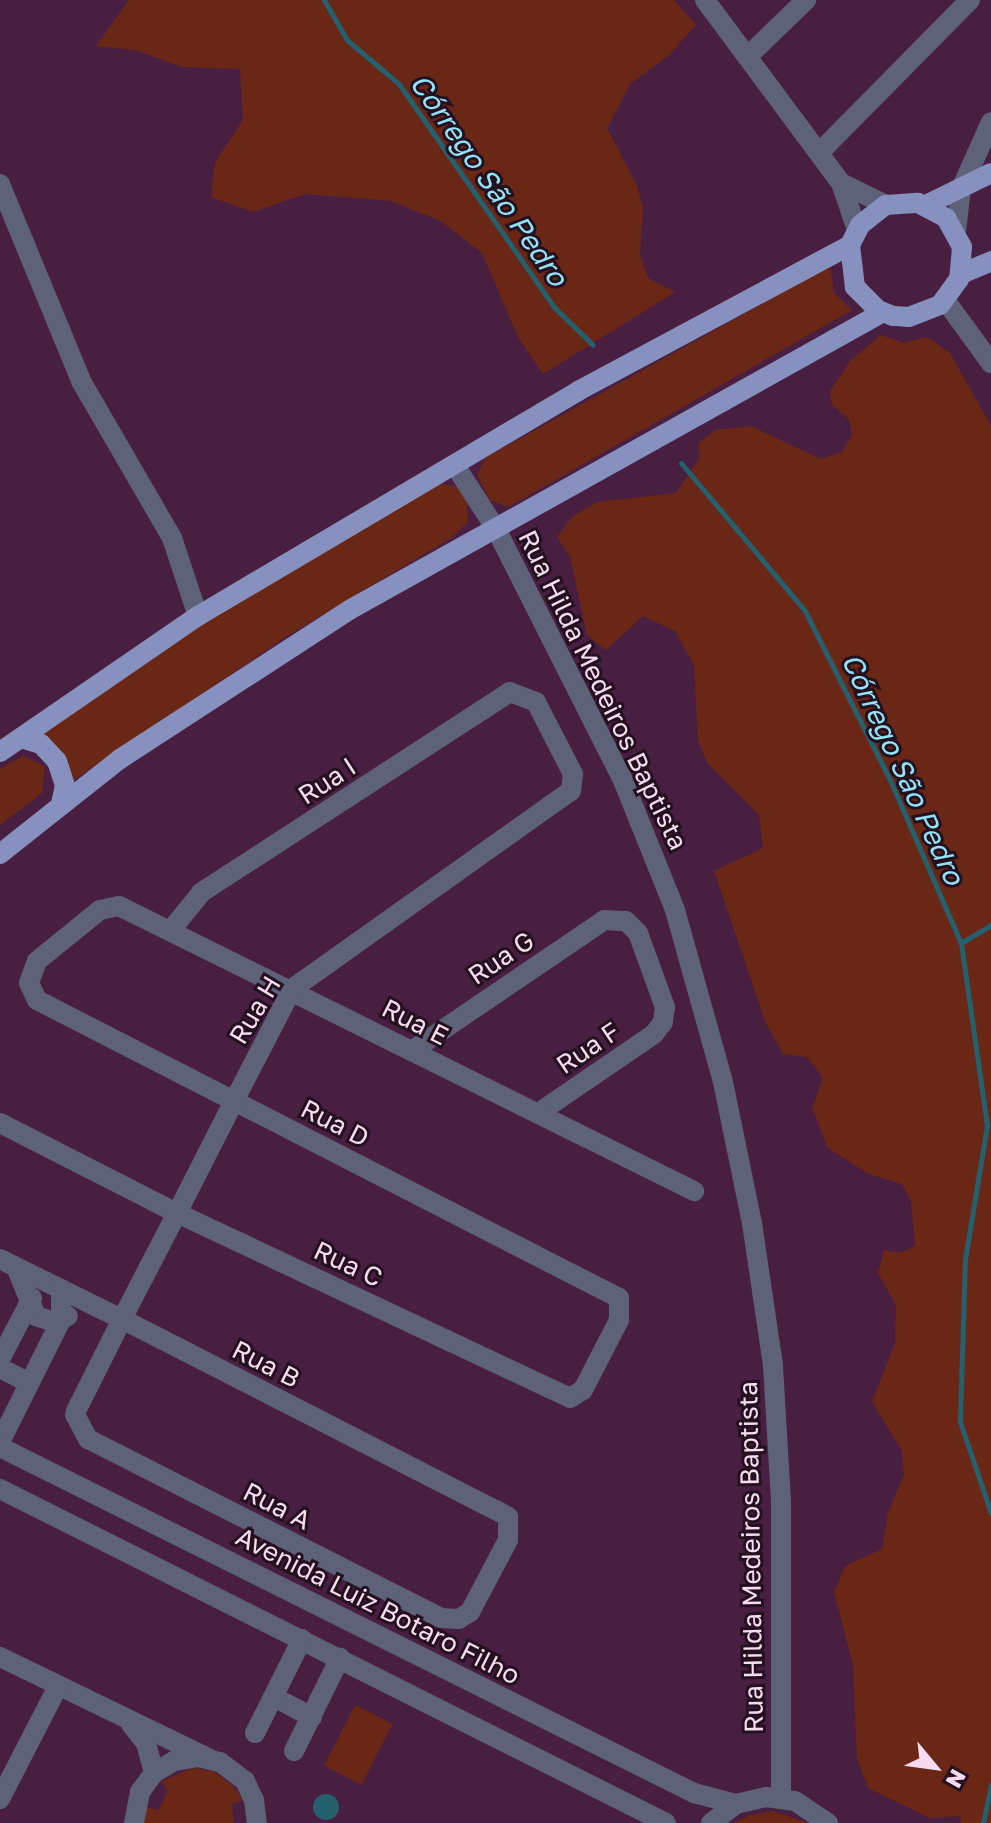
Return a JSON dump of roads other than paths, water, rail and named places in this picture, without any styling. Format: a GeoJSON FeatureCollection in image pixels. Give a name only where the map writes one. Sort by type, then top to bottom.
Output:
{"type":"FeatureCollection","features":[{"type":"Feature","properties":{"kind":"main road"},"geometry":{"type":"LineString","coordinates":[[0,752],[198,616],[456,467],[578,391],[854,238],[886,205],[926,205],[991,173]]}},
{"type":"Feature","properties":{"kind":"main road"},"geometry":{"type":"LineString","coordinates":[[854,238],[855,287],[883,312],[909,317],[945,300],[961,274],[962,247],[956,231],[926,205]]}},
{"type":"Feature","properties":{"kind":"main road"},"geometry":{"type":"LineString","coordinates":[[961,274],[991,261]]}},
{"type":"Feature","properties":{"kind":"main road"},"geometry":{"type":"LineString","coordinates":[[0,854],[120,759],[351,609],[686,419],[883,312]]}},
{"type":"Feature","properties":{"kind":"main road"},"geometry":{"type":"LineString","coordinates":[[21,738],[41,744],[57,761],[65,786],[61,804]]}},
{"type":"Feature","properties":{"kind":"street"},"geometry":{"type":"LineString","coordinates":[[705,0],[841,183],[854,238]]}},
{"type":"Feature","properties":{"kind":"street"},"geometry":{"type":"LineString","coordinates":[[748,56],[806,0]]}},
{"type":"Feature","properties":{"kind":"street"},"geometry":{"type":"LineString","coordinates":[[819,153],[970,0]]}},
{"type":"Feature","properties":{"kind":"street"},"geometry":{"type":"LineString","coordinates":[[956,231],[961,189],[991,122]]}},
{"type":"Feature","properties":{"kind":"street"},"geometry":{"type":"LineString","coordinates":[[841,183],[886,205]]}},
{"type":"Feature","properties":{"kind":"street"},"geometry":{"type":"LineString","coordinates":[[0,184],[81,381],[172,538],[198,616]]}},
{"type":"Feature","properties":{"kind":"street"},"geometry":{"type":"LineString","coordinates":[[945,300],[991,363]]}},
{"type":"Feature","properties":{"kind":"street","name":"Rua Hilda Medeiros Baptista"},"geometry":{"type":"LineString","coordinates":[[456,467],[496,529],[653,849],[696,976],[723,1082],[752,1223],[773,1366],[781,1501],[781,1798]]}},
{"type":"Feature","properties":{"kind":"street","name":"Rua I"},"geometry":{"type":"LineString","coordinates":[[171,930],[201,893],[510,692],[523,693],[536,702],[573,774],[573,788]]}},
{"type":"Feature","properties":{"kind":"street","name":"Rua H"},"geometry":{"type":"LineString","coordinates":[[122,1319],[292,989],[564,799],[573,788]]}},
{"type":"Feature","properties":{"kind":"street","name":"Rua E"},"geometry":{"type":"LineString","coordinates":[[30,990],[29,976],[37,961],[110,907],[126,908],[694,1191]]}},
{"type":"Feature","properties":{"kind":"street","name":"Rua G"},"geometry":{"type":"LineString","coordinates":[[413,1050],[604,920],[622,919],[638,933],[665,1007],[663,1022]]}},
{"type":"Feature","properties":{"kind":"street","name":"Rua D"},"geometry":{"type":"LineString","coordinates":[[30,990],[52,1009],[619,1298]]}},
{"type":"Feature","properties":{"kind":"street","name":"Rua F"},"geometry":{"type":"LineString","coordinates":[[538,1113],[654,1034],[663,1022]]}},
{"type":"Feature","properties":{"kind":"street","name":"Rua C"},"geometry":{"type":"LineString","coordinates":[[0,1123],[177,1213],[570,1398],[583,1390],[619,1320],[619,1298]]}},
{"type":"Feature","properties":{"kind":"street"},"geometry":{"type":"LineString","coordinates":[[8,1263],[39,1319],[61,1320],[81,1310],[103,1310]]}},
{"type":"Feature","properties":{"kind":"street","name":"Rua B"},"geometry":{"type":"LineString","coordinates":[[8,1263],[508,1517]]}},
{"type":"Feature","properties":{"kind":"street"},"geometry":{"type":"LineString","coordinates":[[0,1359],[30,1303],[56,1286],[61,1320],[0,1444]]}},
{"type":"Feature","properties":{"kind":"street","name":"Rua A"},"geometry":{"type":"LineString","coordinates":[[122,1319],[76,1411],[77,1427],[88,1439],[446,1620],[459,1619],[472,1608],[508,1540],[508,1517]]}},
{"type":"Feature","properties":{"kind":"street"},"geometry":{"type":"LineString","coordinates":[[0,1368],[29,1383]]}},
{"type":"Feature","properties":{"kind":"street","name":"Avenida Luiz Botaro Filho"},"geometry":{"type":"LineString","coordinates":[[0,1444],[694,1793],[736,1804]]}},
{"type":"Feature","properties":{"kind":"street"},"geometry":{"type":"LineString","coordinates":[[0,1489],[666,1823]]}},
{"type":"Feature","properties":{"kind":"street"},"geometry":{"type":"LineString","coordinates":[[365,1671],[382,1637]]}},
{"type":"Feature","properties":{"kind":"street"},"geometry":{"type":"LineString","coordinates":[[255,1733],[302,1639]]}},
{"type":"Feature","properties":{"kind":"street"},"geometry":{"type":"LineString","coordinates":[[0,1657],[128,1722],[210,1759],[245,1781],[257,1823]]}},
{"type":"Feature","properties":{"kind":"street"},"geometry":{"type":"LineString","coordinates":[[294,1751],[340,1658]]}},
{"type":"Feature","properties":{"kind":"street"},"geometry":{"type":"LineString","coordinates":[[0,1799],[58,1686]]}},
{"type":"Feature","properties":{"kind":"street"},"geometry":{"type":"LineString","coordinates":[[274,1697],[312,1717]]}},
{"type":"Feature","properties":{"kind":"street"},"geometry":{"type":"LineString","coordinates":[[128,1722],[146,1743],[154,1773]]}},
{"type":"Feature","properties":{"kind":"street"},"geometry":{"type":"LineString","coordinates":[[124,1823],[154,1773],[174,1761],[210,1759]]}},
{"type":"Feature","properties":{"kind":"street"},"geometry":{"type":"LineString","coordinates":[[134,1823],[140,1792]]}},
{"type":"Feature","properties":{"kind":"street"},"geometry":{"type":"LineString","coordinates":[[711,1823],[736,1804],[781,1798],[809,1807],[828,1823]]}},
{"type":"Feature","properties":{"kind":"waterway","name":"Córrego São Pedro"},"geometry":{"type":"LineString","coordinates":[[324,0],[347,40],[399,84],[554,307],[593,345]]}},
{"type":"Feature","properties":{"kind":"waterway","name":"Córrego São Pedro"},"geometry":{"type":"LineString","coordinates":[[681,463],[805,611],[890,780],[961,943],[987,1125],[965,1259],[960,1422],[991,1513]]}},
{"type":"Feature","properties":{"kind":"waterway"},"geometry":{"type":"LineString","coordinates":[[961,943],[991,925]]}},
{"type":"Feature","properties":{"kind":"waterway","name":"Córrego São Pedro"},"geometry":{"type":"LineString","coordinates":[[983,1823],[991,1785]]}}]}
